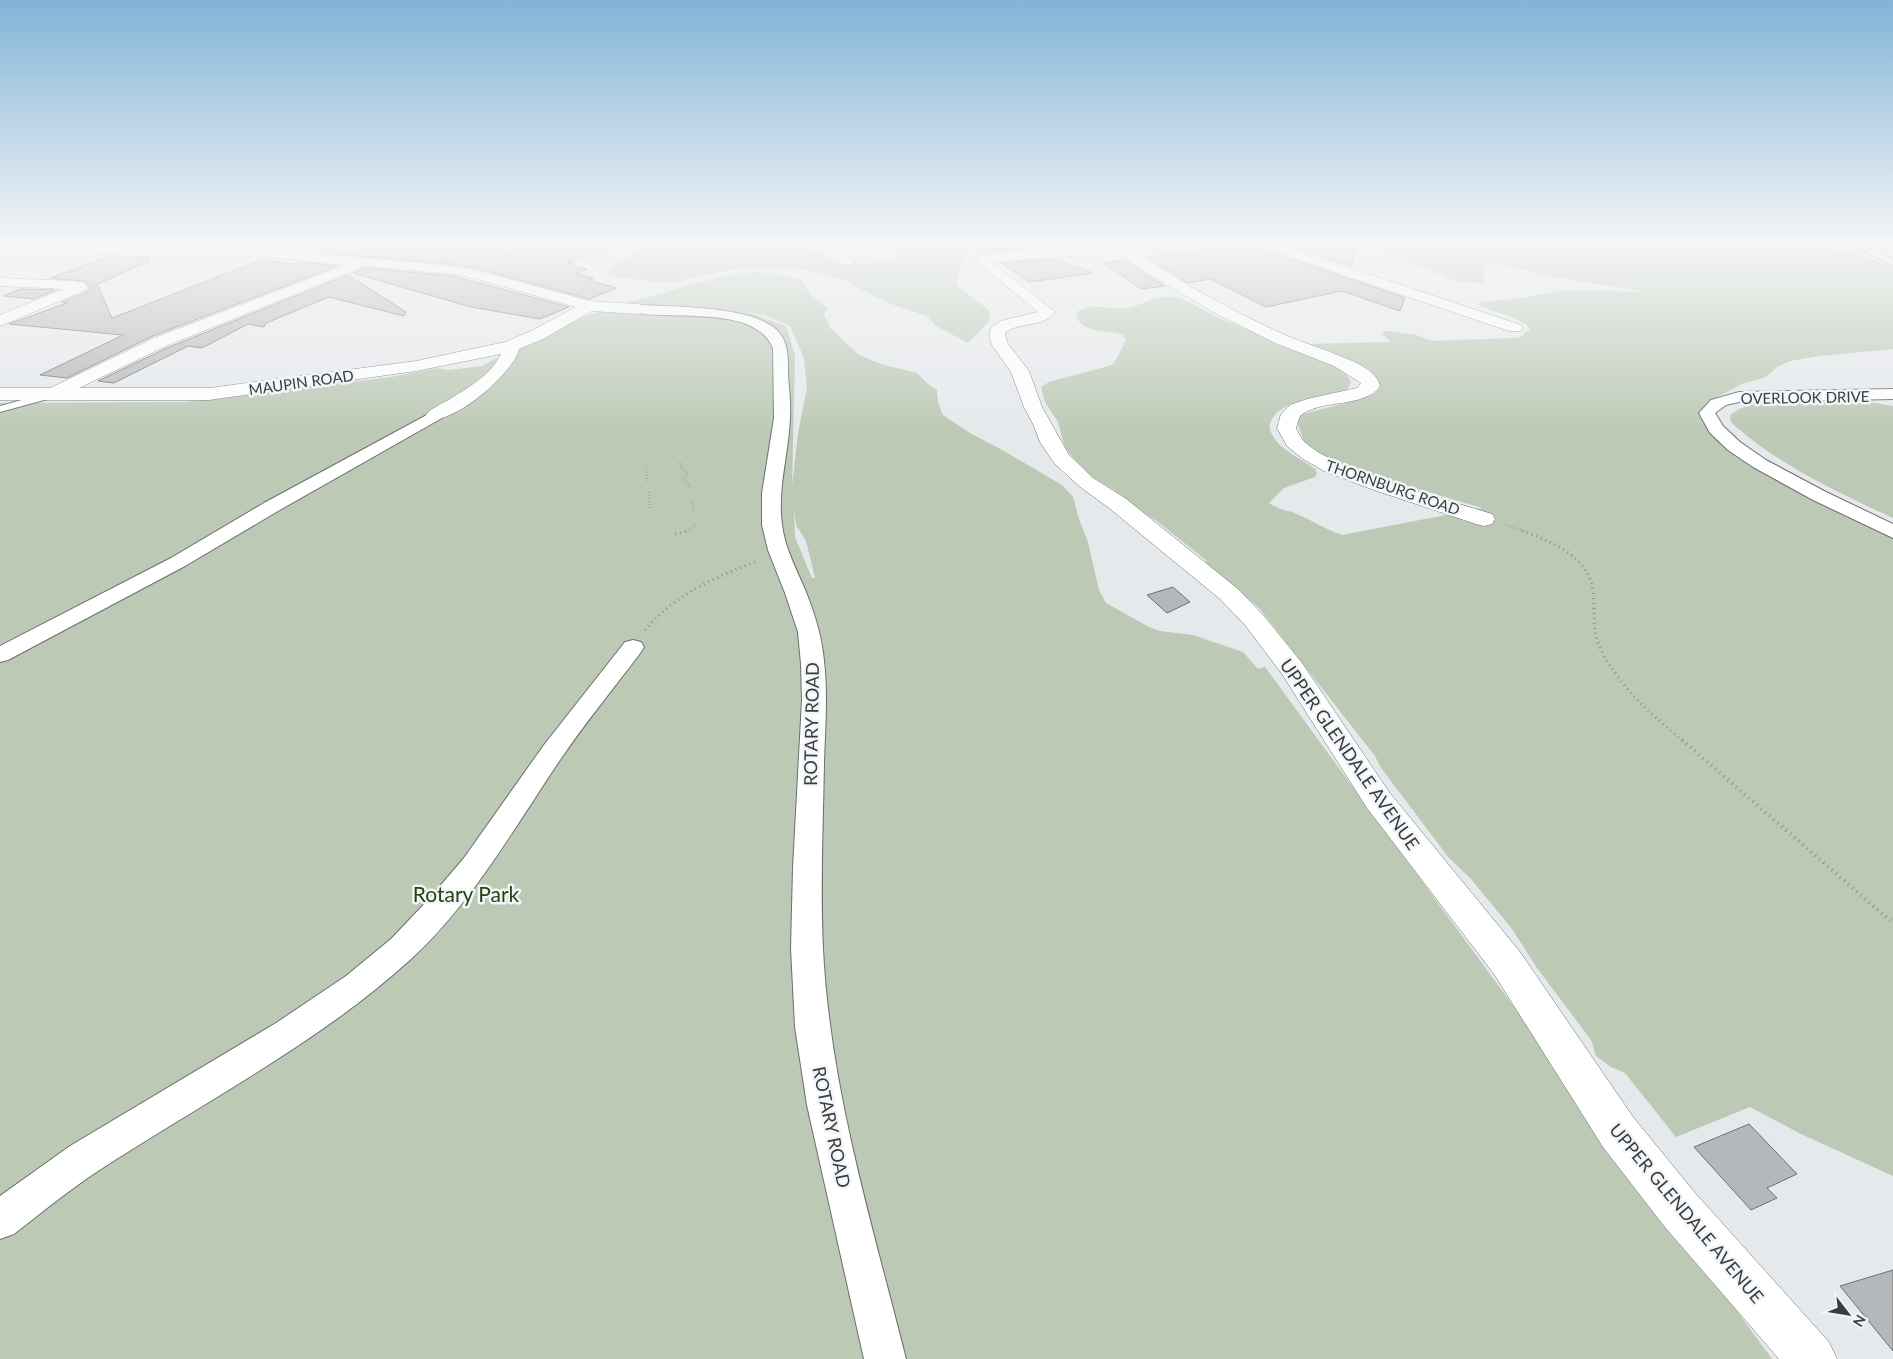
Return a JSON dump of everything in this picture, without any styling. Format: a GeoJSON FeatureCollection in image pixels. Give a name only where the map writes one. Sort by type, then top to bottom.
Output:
{"type":"FeatureCollection","features":[{"type":"Feature","properties":{"kind":"street"},"geometry":{"type":"LineString","coordinates":[[0,321],[30,308]]}},
{"type":"Feature","properties":{"kind":"street"},"geometry":{"type":"LineString","coordinates":[[51,395],[160,342],[244,308]]}},
{"type":"Feature","properties":{"kind":"street","name":"MAUPIN ROAD"},"geometry":{"type":"LineString","coordinates":[[0,394],[190,395],[226,392],[416,366],[512,346],[537,335],[585,308]]}},
{"type":"Feature","properties":{"kind":"street","name":"ROTARY ROAD"},"geometry":{"type":"LineString","coordinates":[[629,308],[704,312],[741,318],[767,329],[775,336],[780,348],[782,418],[771,493],[772,525],[778,550],[796,593],[809,632],[813,664],[814,700],[807,868],[807,948],[812,1027],[825,1105],[884,1359]]}},
{"type":"Feature","properties":{"kind":"street","name":"UPPER GLENDALE AVENUE"},"geometry":{"type":"LineString","coordinates":[[1042,308],[1047,312],[1043,316],[1006,324],[997,331],[997,336],[1000,345],[1020,371],[1033,407],[1043,424],[1050,442],[1061,459],[1086,482],[1117,503],[1229,594],[1266,634],[1318,707],[1348,757],[1378,800],[1507,963],[1618,1132],[1680,1210],[1812,1359]]}},
{"type":"Feature","properties":{"kind":"street","name":"THORNBURG ROAD"},"geometry":{"type":"LineString","coordinates":[[1218,308],[1281,339],[1355,370],[1370,380],[1370,386],[1363,392],[1302,406],[1292,412],[1286,429],[1292,440],[1305,452],[1335,469],[1484,518]]}},
{"type":"Feature","properties":{"kind":"street"},"geometry":{"type":"LineString","coordinates":[[1457,308],[1515,328]]}},
{"type":"Feature","properties":{"kind":"street"},"geometry":{"type":"LineString","coordinates":[[0,655],[178,562],[271,507],[436,415],[473,391],[500,369],[510,355],[512,346]]}},
{"type":"Feature","properties":{"kind":"street","name":"OVERLOOK DRIVE"},"geometry":{"type":"LineString","coordinates":[[1893,394],[1739,397],[1723,400],[1713,405],[1707,413],[1709,420],[1719,433],[1760,464],[1798,486],[1893,532]]}},
{"type":"Feature","properties":{"kind":"street"},"geometry":{"type":"LineString","coordinates":[[0,1220],[82,1159],[288,1034],[357,986],[402,948],[440,908],[474,866],[553,751],[641,635]]}},
{"type":"Feature","properties":{"kind":"lane"},"geometry":{"type":"LineString","coordinates":[[0,409],[51,395]]}},
{"type":"Feature","properties":{"kind":"path"},"geometry":{"type":"LineString","coordinates":[[680,463],[682,468],[688,473],[682,479],[690,485],[690,489]]}},
{"type":"Feature","properties":{"kind":"path"},"geometry":{"type":"LineString","coordinates":[[646,466],[648,483]]}},
{"type":"Feature","properties":{"kind":"path"},"geometry":{"type":"LineString","coordinates":[[649,492],[650,510]]}},
{"type":"Feature","properties":{"kind":"path"},"geometry":{"type":"LineString","coordinates":[[691,500],[694,511]]}},
{"type":"Feature","properties":{"kind":"path"},"geometry":{"type":"LineString","coordinates":[[1484,518],[1546,539],[1572,555],[1589,575],[1593,591],[1593,619],[1599,645],[1609,665],[1622,684],[1651,714],[1742,790],[1893,923]]}},
{"type":"Feature","properties":{"kind":"path"},"geometry":{"type":"LineString","coordinates":[[675,534],[691,530],[695,526],[694,522]]}},
{"type":"Feature","properties":{"kind":"path"},"geometry":{"type":"LineString","coordinates":[[641,635],[665,608],[692,591],[732,571],[764,559]]}},
{"type":"Feature","properties":{"kind":"green space","name":"Rotary Park"},"geometry":{"type":"Polygon","coordinates":[[[612,308],[827,308],[824,315],[831,329],[859,355],[884,365],[917,373],[937,390],[938,402],[943,415],[970,433],[1062,485],[1073,497],[1088,542],[1099,590],[1106,603],[1149,627],[1160,631],[1193,635],[1243,652],[1258,669],[1265,667],[1772,1359],[0,1359],[0,403],[184,402],[391,377],[437,368],[448,370],[482,366],[547,332],[592,314],[612,308]],[[748,312],[786,326],[795,355],[792,486],[798,433],[807,388],[804,358],[790,326],[764,315],[748,312]],[[794,509],[795,537],[812,578],[815,578],[806,541],[796,525],[794,509]]]}},
{"type":"Feature","properties":{"kind":"green space"},"geometry":{"type":"Polygon","coordinates":[[[904,308],[987,308],[989,310],[990,320],[968,343],[936,326],[927,316],[904,308]]]}},
{"type":"Feature","properties":{"kind":"green space"},"geometry":{"type":"Polygon","coordinates":[[[1087,308],[1200,308],[1336,367],[1345,373],[1351,382],[1348,389],[1332,396],[1293,404],[1277,413],[1270,423],[1270,429],[1277,442],[1315,469],[1317,473],[1315,477],[1284,488],[1269,503],[1342,535],[1482,508],[1370,475],[1340,464],[1305,445],[1295,416],[1364,398],[1374,394],[1380,387],[1377,379],[1368,371],[1305,344],[1391,342],[1383,335],[1383,332],[1387,331],[1416,335],[1432,341],[1520,337],[1530,329],[1515,318],[1487,308],[1893,308],[1893,349],[1819,356],[1790,361],[1777,367],[1766,377],[1742,384],[1716,398],[1706,409],[1763,462],[1893,523],[1893,1176],[1801,1134],[1750,1107],[1676,1137],[1625,1073],[1611,1067],[1596,1056],[1591,1040],[1537,968],[1512,929],[1471,879],[1449,858],[1381,768],[1375,756],[1259,608],[1203,562],[1207,561],[1158,522],[1136,508],[1114,490],[1095,479],[1075,460],[1065,448],[1058,422],[1045,402],[1041,387],[1049,382],[1112,365],[1116,359],[1126,341],[1123,335],[1094,330],[1082,324],[1078,320],[1076,313],[1087,308]]]}},
{"type":"Feature","properties":{"kind":"green space"},"geometry":{"type":"Polygon","coordinates":[[[1807,402],[1875,403],[1893,406],[1893,518],[1830,488],[1787,464],[1748,437],[1731,422],[1730,416],[1745,407],[1755,404],[1807,402]]]}},
{"type":"Feature","properties":{"kind":"building"},"geometry":{"type":"Polygon","coordinates":[[[52,308],[108,308],[112,318],[137,308],[225,308],[153,336],[67,378],[40,375],[123,335],[9,324],[52,308]]]}},
{"type":"Feature","properties":{"kind":"building"},"geometry":{"type":"Polygon","coordinates":[[[265,308],[301,308],[266,323],[264,327],[248,324],[202,348],[188,346],[114,383],[98,381],[167,348],[265,308]]]}},
{"type":"Feature","properties":{"kind":"building"},"geometry":{"type":"Polygon","coordinates":[[[374,308],[400,308],[406,312],[404,316],[374,308]]]}},
{"type":"Feature","properties":{"kind":"building"},"geometry":{"type":"Polygon","coordinates":[[[479,308],[566,308],[540,319],[479,308]]]}},
{"type":"Feature","properties":{"kind":"building"},"geometry":{"type":"Polygon","coordinates":[[[1173,587],[1190,602],[1167,613],[1147,595],[1173,587]]]}},
{"type":"Feature","properties":{"kind":"building"},"geometry":{"type":"Polygon","coordinates":[[[1749,1124],[1797,1174],[1767,1188],[1777,1198],[1751,1210],[1694,1147],[1749,1124]]]}},
{"type":"Feature","properties":{"kind":"building"},"geometry":{"type":"Polygon","coordinates":[[[1893,1270],[1893,1351],[1840,1286],[1893,1270]]]}}]}
